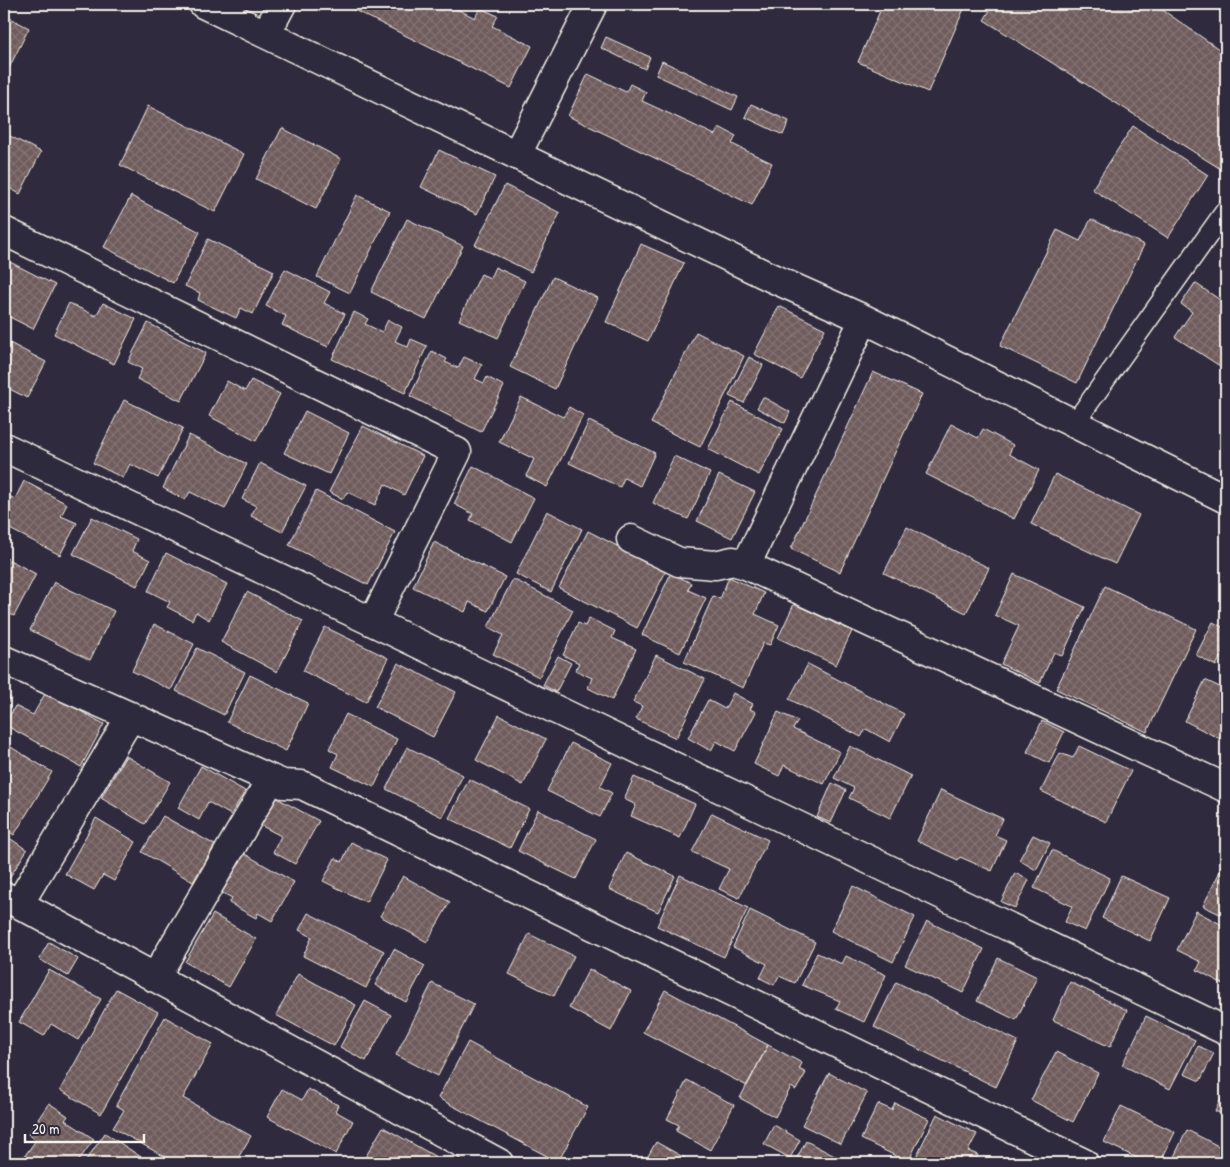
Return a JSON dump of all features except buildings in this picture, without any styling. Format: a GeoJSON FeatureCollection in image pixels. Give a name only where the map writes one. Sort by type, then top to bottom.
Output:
{"type":"FeatureCollection","features":[{"type":"Feature","properties":{"kind":"street"},"geometry":{"type":"LineString","coordinates":[[203,4],[772,278],[864,319],[1226,499]]}},
{"type":"Feature","properties":{"kind":"street"},"geometry":{"type":"LineString","coordinates":[[266,34],[282,4]]}},
{"type":"Feature","properties":{"kind":"street"},"geometry":{"type":"LineString","coordinates":[[517,154],[593,4]]}},
{"type":"Feature","properties":{"kind":"street"},"geometry":{"type":"LineString","coordinates":[[4,231],[457,452],[373,622]]}},
{"type":"Feature","properties":{"kind":"street"},"geometry":{"type":"LineString","coordinates":[[746,565],[864,319]]}},
{"type":"Feature","properties":{"kind":"street"},"geometry":{"type":"LineString","coordinates":[[4,447],[1226,1031]]}},
{"type":"Feature","properties":{"kind":"street"},"geometry":{"type":"LineString","coordinates":[[631,539],[679,562],[715,565],[733,561],[746,565],[1226,788]]}},
{"type":"Feature","properties":{"kind":"street"},"geometry":{"type":"LineString","coordinates":[[4,660],[271,780],[283,784],[302,785],[1084,1163]]}},
{"type":"Feature","properties":{"kind":"street"},"geometry":{"type":"LineString","coordinates":[[131,716],[12,900],[155,978],[468,1156],[499,1163]]}},
{"type":"Feature","properties":{"kind":"street"},"geometry":{"type":"LineString","coordinates":[[155,978],[271,780]]}},
{"type":"Feature","properties":{"kind":"lane"},"geometry":{"type":"LineString","coordinates":[[1074,424],[1226,210]]}}]}
